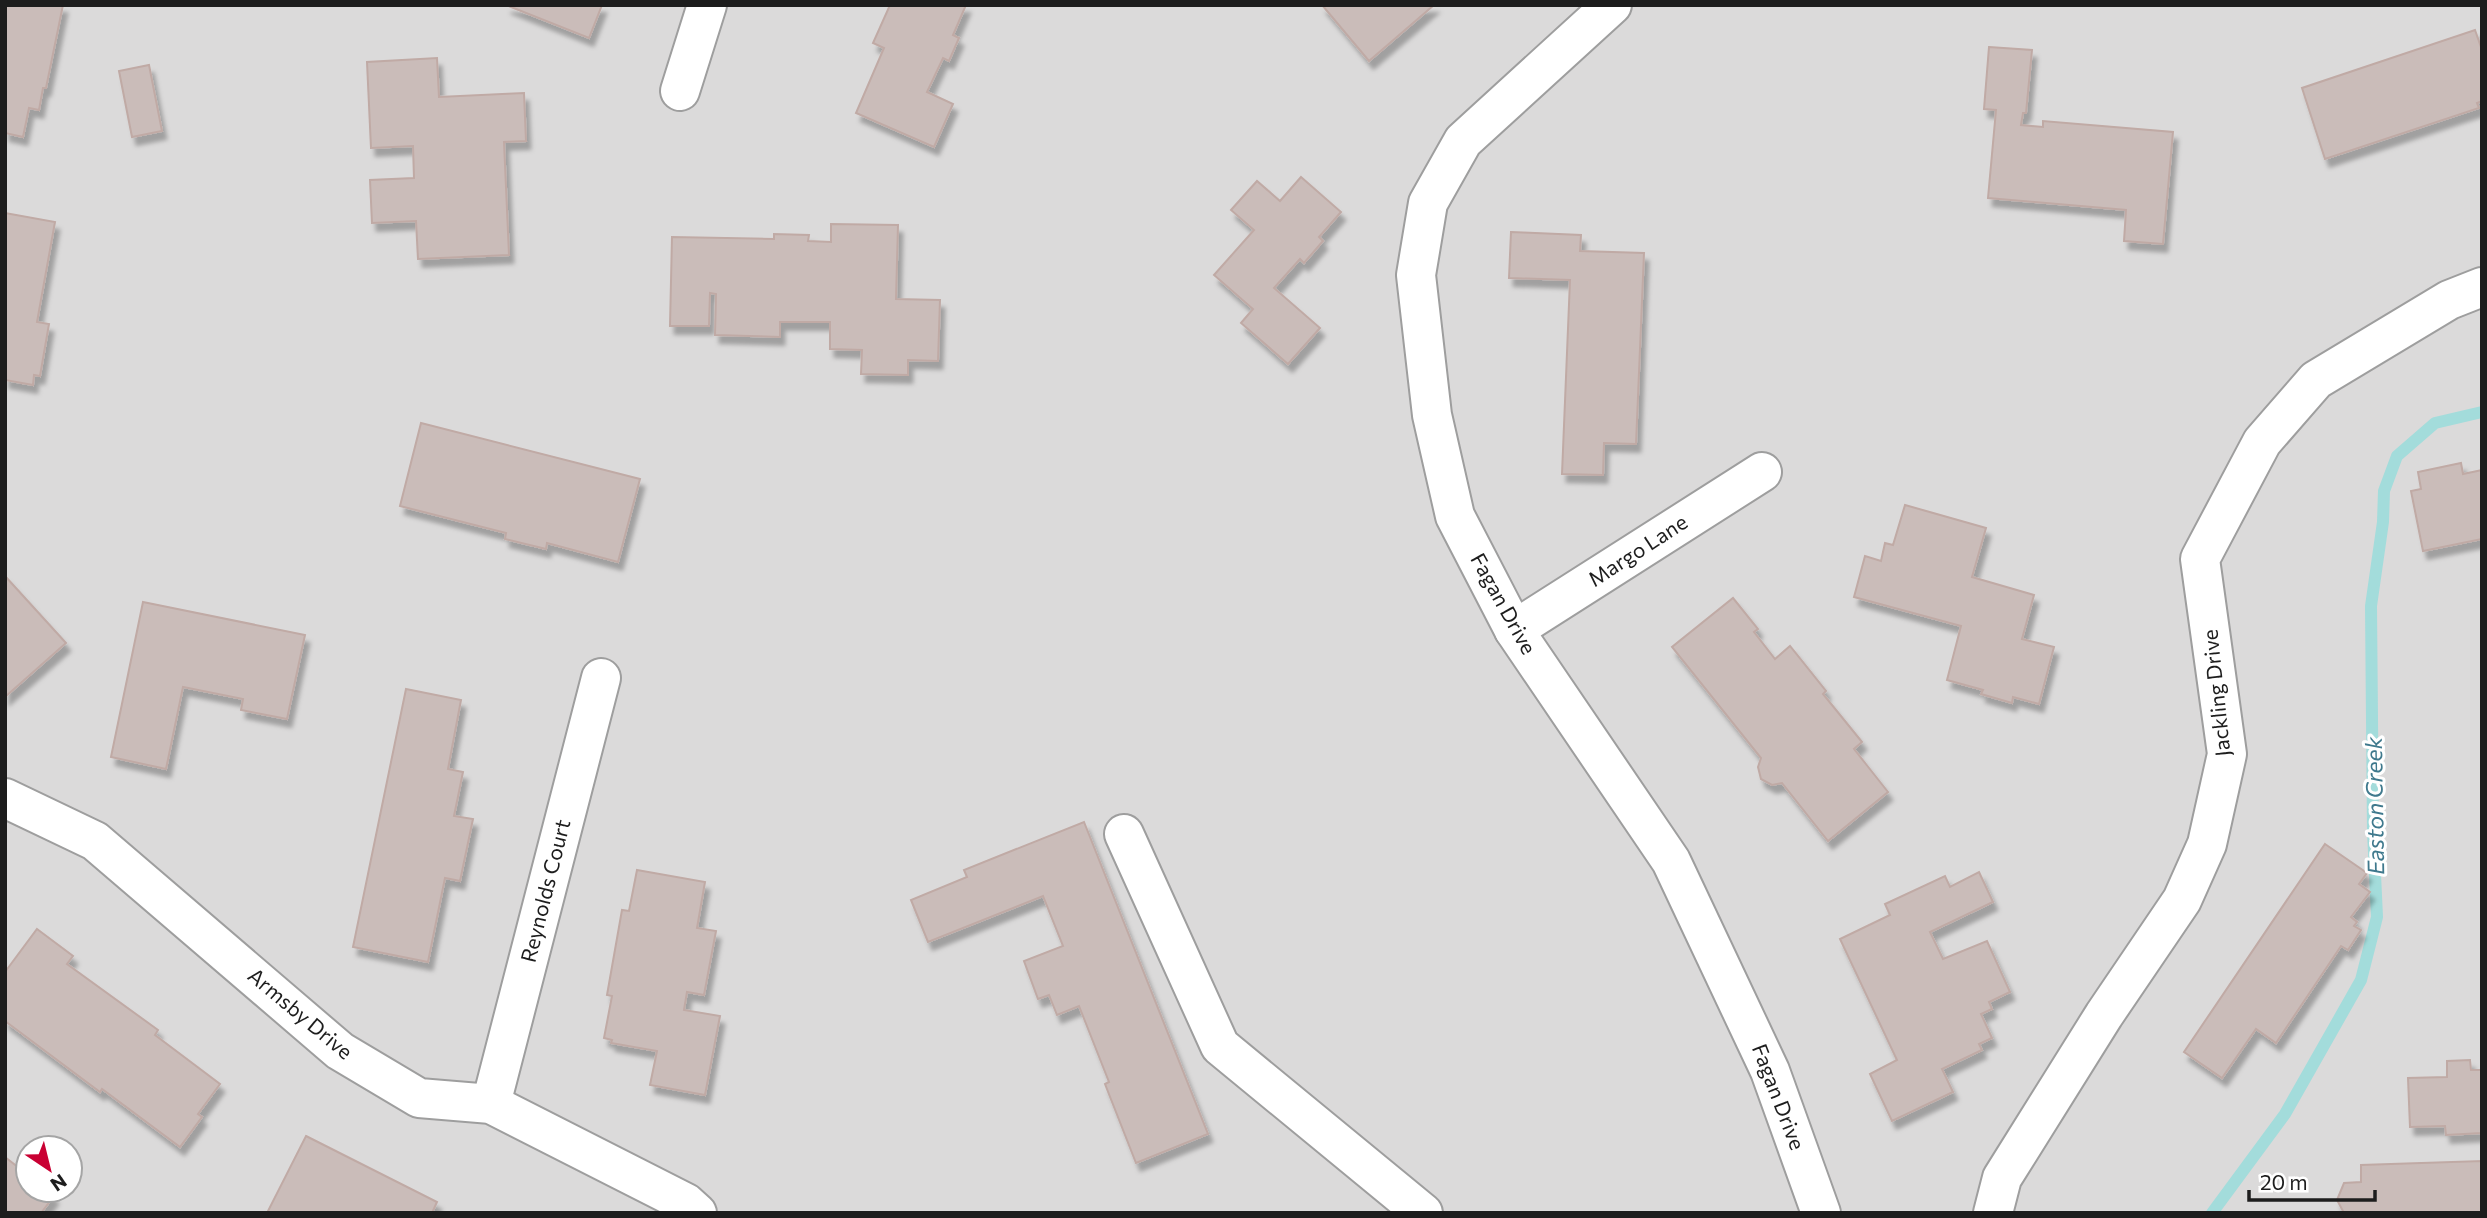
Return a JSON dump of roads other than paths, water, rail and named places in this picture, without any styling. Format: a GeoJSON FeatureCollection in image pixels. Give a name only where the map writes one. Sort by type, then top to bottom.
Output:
{"type":"FeatureCollection","features":[{"type":"Feature","properties":{"kind":"street"},"geometry":{"type":"LineString","coordinates":[[680,91],[707,5]]}},
{"type":"Feature","properties":{"kind":"street","name":"Fagan Drive"},"geometry":{"type":"LineString","coordinates":[[1612,5],[1463,141],[1428,203],[1416,275],[1432,415],[1455,516],[1514,631],[1671,861],[1770,1071],[1821,1213]]}},
{"type":"Feature","properties":{"kind":"street","name":"Jackling Drive"},"geometry":{"type":"LineString","coordinates":[[1993,1213],[2002,1178],[2104,1015],[2182,900],[2207,844],[2227,754],[2200,559],[2262,442],[2316,380],[2449,300],[2482,287]]}},
{"type":"Feature","properties":{"kind":"street","name":"Margo Lane"},"geometry":{"type":"LineString","coordinates":[[1514,631],[1762,472]]}},
{"type":"Feature","properties":{"kind":"street","name":"Reynolds Court"},"geometry":{"type":"LineString","coordinates":[[491,1104],[601,678]]}},
{"type":"Feature","properties":{"kind":"street","name":"Armsby Drive"},"geometry":{"type":"LineString","coordinates":[[5,798],[95,841],[340,1051],[419,1098],[491,1104],[686,1203],[697,1213]]}},
{"type":"Feature","properties":{"kind":"street"},"geometry":{"type":"LineString","coordinates":[[1124,834],[1220,1046],[1423,1213]]}},
{"type":"Feature","properties":{"kind":"waterway","name":"Easton Creek"},"geometry":{"type":"LineString","coordinates":[[2212,1213],[2285,1114],[2361,980],[2377,917],[2373,831],[2371,606],[2383,522],[2384,491],[2397,456],[2435,423],[2482,412]]}}]}
